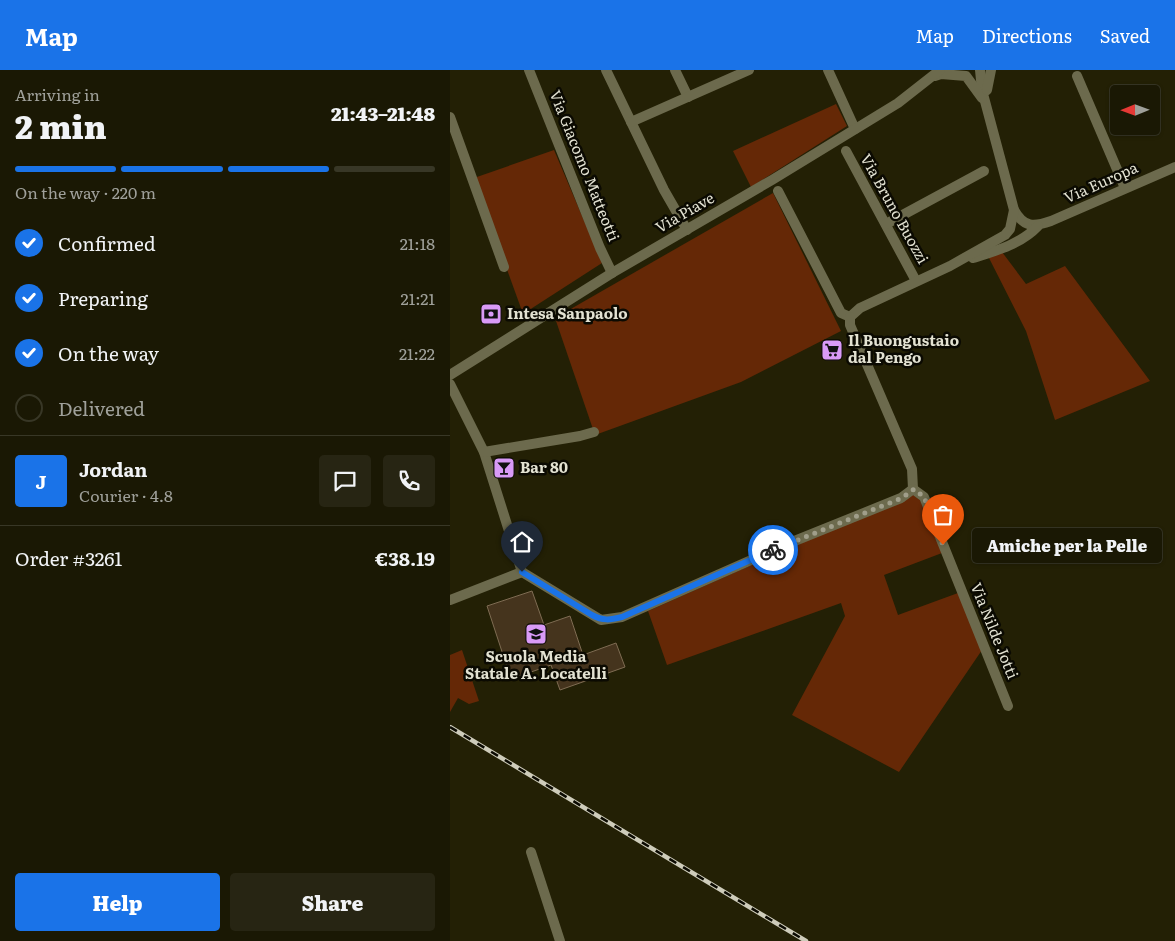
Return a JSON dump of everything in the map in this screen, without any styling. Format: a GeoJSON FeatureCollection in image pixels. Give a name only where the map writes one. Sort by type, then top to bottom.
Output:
{"type":"FeatureCollection","features":[{"type":"Feature","properties":{"kind":"street","name":"Via Giacomo Matteotti"},"geometry":{"type":"LineString","coordinates":[[529,70],[612,273]]}},
{"type":"Feature","properties":{"kind":"street"},"geometry":{"type":"LineString","coordinates":[[606,70],[664,190],[687,230]]}},
{"type":"Feature","properties":{"kind":"street"},"geometry":{"type":"LineString","coordinates":[[675,70],[688,97]]}},
{"type":"Feature","properties":{"kind":"street"},"geometry":{"type":"LineString","coordinates":[[631,122],[749,70]]}},
{"type":"Feature","properties":{"kind":"street"},"geometry":{"type":"LineString","coordinates":[[828,70],[855,129]]}},
{"type":"Feature","properties":{"kind":"street"},"geometry":{"type":"LineString","coordinates":[[980,70],[982,90],[1014,210],[1020,219],[1030,226],[1038,226]]}},
{"type":"Feature","properties":{"kind":"street"},"geometry":{"type":"LineString","coordinates":[[987,104],[987,84],[991,70]]}},
{"type":"Feature","properties":{"kind":"street","name":"Via Piave"},"geometry":{"type":"LineString","coordinates":[[450,375],[612,273],[898,104],[941,73]]}},
{"type":"Feature","properties":{"kind":"street"},"geometry":{"type":"LineString","coordinates":[[941,73],[966,76],[987,104]]}},
{"type":"Feature","properties":{"kind":"street"},"geometry":{"type":"LineString","coordinates":[[1078,76],[1125,188]]}},
{"type":"Feature","properties":{"kind":"street"},"geometry":{"type":"LineString","coordinates":[[450,117],[504,267]]}},
{"type":"Feature","properties":{"kind":"street","name":"Via Bruno Buozzi"},"geometry":{"type":"LineString","coordinates":[[846,151],[916,281]]}},
{"type":"Feature","properties":{"kind":"street","name":"Via Europa"},"geometry":{"type":"LineString","coordinates":[[950,266],[1005,247],[1029,236],[1038,226],[1175,167]]}},
{"type":"Feature","properties":{"kind":"street"},"geometry":{"type":"LineString","coordinates":[[886,224],[984,171]]}},
{"type":"Feature","properties":{"kind":"street"},"geometry":{"type":"LineString","coordinates":[[778,191],[841,312],[850,317]]}},
{"type":"Feature","properties":{"kind":"street"},"geometry":{"type":"LineString","coordinates":[[450,384],[484,452],[522,572],[601,620],[622,617],[792,542],[902,498],[914,489],[912,469],[850,325],[850,317],[860,308],[950,266],[1005,235],[1010,229],[1014,210]]}},
{"type":"Feature","properties":{"kind":"street"},"geometry":{"type":"LineString","coordinates":[[1005,247],[1013,237],[1020,219]]}},
{"type":"Feature","properties":{"kind":"street"},"geometry":{"type":"LineString","coordinates":[[484,452],[594,432]]}},
{"type":"Feature","properties":{"kind":"street","name":"Via Nilde Jotti"},"geometry":{"type":"LineString","coordinates":[[914,489],[924,497],[1008,706]]}},
{"type":"Feature","properties":{"kind":"street"},"geometry":{"type":"LineString","coordinates":[[450,600],[522,572]]}},
{"type":"Feature","properties":{"kind":"street"},"geometry":{"type":"LineString","coordinates":[[531,852],[560,941]]}},
{"type":"Feature","properties":{"kind":"shaded area"},"geometry":{"type":"Polygon","coordinates":[[[836,104],[847,126],[751,187],[733,151],[836,104]]]}},
{"type":"Feature","properties":{"kind":"shaded area"},"geometry":{"type":"Polygon","coordinates":[[[554,150],[602,263],[526,312],[522,311],[474,178],[554,150]]]}},
{"type":"Feature","properties":{"kind":"shaded area"},"geometry":{"type":"Polygon","coordinates":[[[773,193],[841,331],[741,382],[595,435],[555,318],[773,193]]]}},
{"type":"Feature","properties":{"kind":"shaded area"},"geometry":{"type":"Polygon","coordinates":[[[1002,252],[1026,284],[1065,266],[1150,381],[1055,420],[1026,331],[989,258],[1002,252]]]}},
{"type":"Feature","properties":{"kind":"shaded area"},"geometry":{"type":"Polygon","coordinates":[[[912,494],[920,500],[942,553],[884,575],[898,615],[958,593],[982,650],[899,772],[792,715],[845,616],[841,603],[667,665],[648,611],[912,494]]]}},
{"type":"Feature","properties":{"kind":"shaded area"},"geometry":{"type":"Polygon","coordinates":[[[462,650],[479,701],[469,704],[458,698],[450,712],[450,655],[462,650]]]}},
{"type":"Feature","properties":{"kind":"building","name":"Scuola Media Statale A. Locatelli"},"geometry":{"type":"Polygon","coordinates":[[[532,591],[544,625],[570,616],[583,655],[616,643],[625,667],[560,690],[551,665],[511,679],[487,606],[532,591]]]}},
{"type":"Feature","properties":{"kind":"railway"},"geometry":{"type":"LineString","coordinates":[[450,727],[806,941]]}},
{"type":"Feature","properties":{"kind":"way so far"},"geometry":{"type":"LineString","coordinates":[[773,550],[902,498],[914,489],[924,497],[943,545]]}},
{"type":"Feature","properties":{"kind":"place","name":"Intesa Sanpaolo"},"geometry":{"type":"Point","coordinates":[491,314]}},
{"type":"Feature","properties":{"kind":"place","name":"Il Buongustaio dal Pengo"},"geometry":{"type":"Point","coordinates":[832,350]}},
{"type":"Feature","properties":{"kind":"place","name":"Bar 80"},"geometry":{"type":"Point","coordinates":[504,468]}},
{"type":"Feature","properties":{"kind":"place","name":"Amiche per la Pelle"},"geometry":{"type":"Point","coordinates":[943,545]}},
{"type":"Feature","properties":{"kind":"place","name":"Scuola Media Statale A. Locatelli"},"geometry":{"type":"Point","coordinates":[536,634]}},
{"type":"Feature","properties":{"kind":"route"},"geometry":{"type":"LineString","coordinates":[[522,572],[601,620],[609,620],[622,617],[773,550]]}}]}
